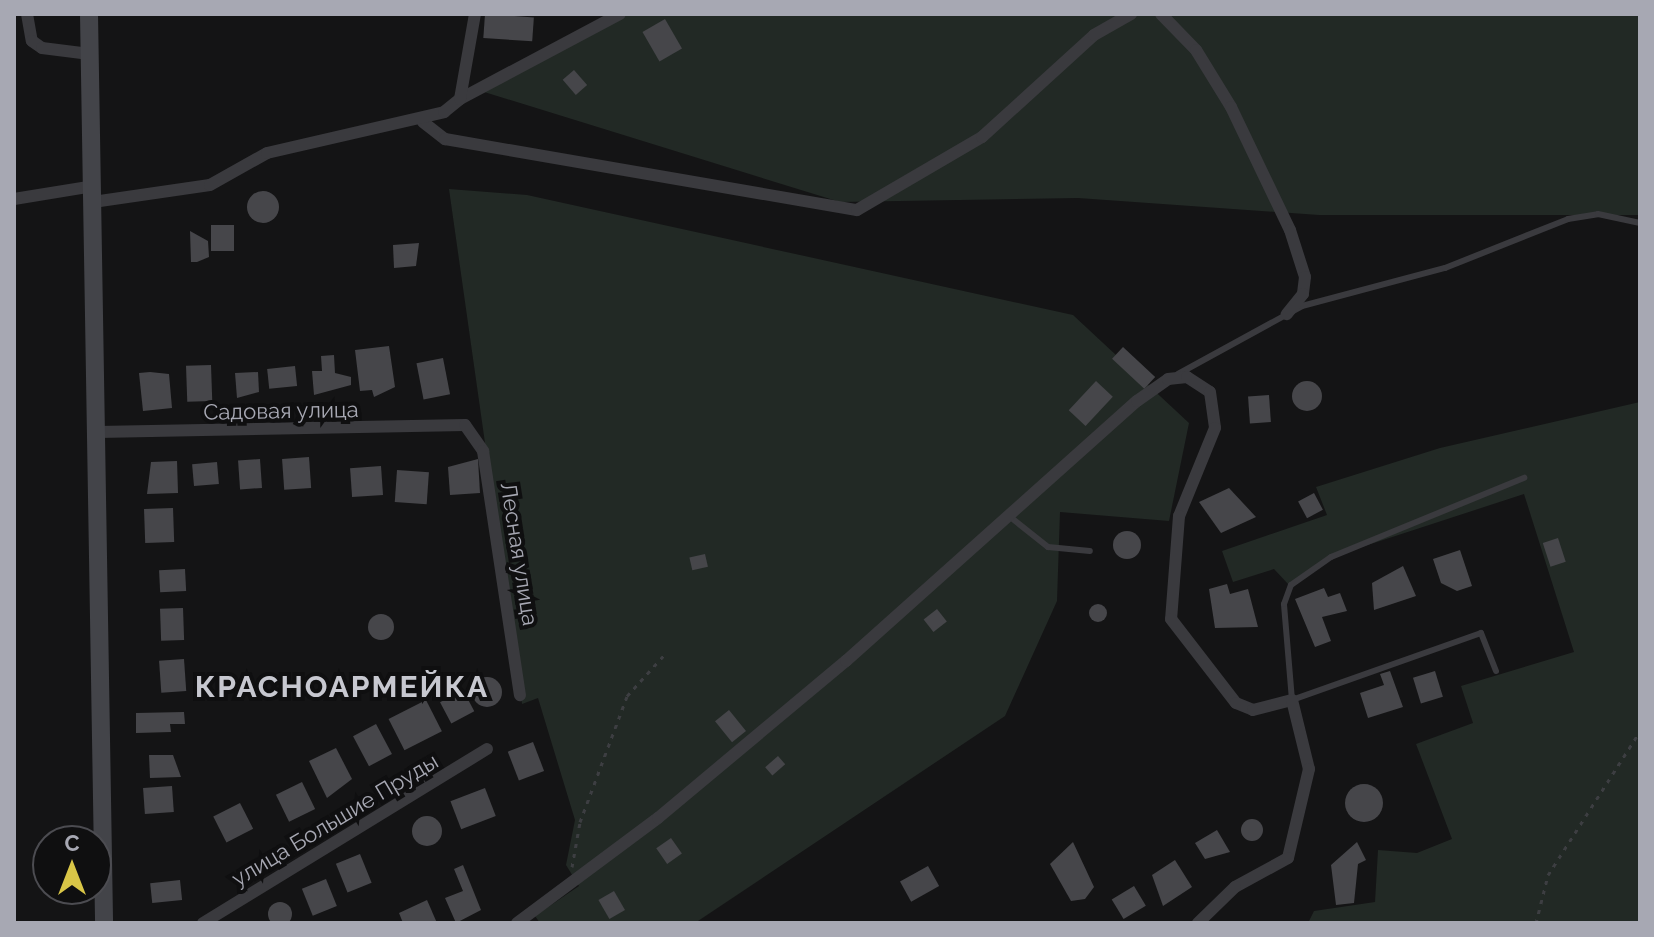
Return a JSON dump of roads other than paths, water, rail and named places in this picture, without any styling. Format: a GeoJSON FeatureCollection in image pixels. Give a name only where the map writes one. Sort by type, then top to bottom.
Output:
{"type":"FeatureCollection","features":[{"type":"Feature","properties":{"kind":"street"},"geometry":{"type":"LineString","coordinates":[[27,14],[32,41],[42,48],[90,54]]}},
{"type":"Feature","properties":{"kind":"street"},"geometry":{"type":"LineString","coordinates":[[89,14],[104,923]]}},
{"type":"Feature","properties":{"kind":"street"},"geometry":{"type":"LineString","coordinates":[[460,99],[475,14]]}},
{"type":"Feature","properties":{"kind":"street"},"geometry":{"type":"LineString","coordinates":[[14,199],[210,185],[267,153],[423,122],[620,14]]}},
{"type":"Feature","properties":{"kind":"street"},"geometry":{"type":"LineString","coordinates":[[423,122],[445,139],[857,210],[982,137],[1094,35],[1131,14]]}},
{"type":"Feature","properties":{"kind":"street"},"geometry":{"type":"LineString","coordinates":[[1161,14],[1196,50],[1231,107],[1290,230],[1305,277],[1303,294],[1287,314]]}},
{"type":"Feature","properties":{"kind":"street"},"geometry":{"type":"LineString","coordinates":[[526,921],[562,884],[681,799],[1007,514],[1168,379],[1200,381],[1216,407],[1211,447],[1179,516],[1171,619],[1236,703],[1253,710],[1292,700],[1309,769],[1288,858],[1215,902],[1198,923]]}},
{"type":"Feature","properties":{"kind":"street","name":"Садовая улица"},"geometry":{"type":"LineString","coordinates":[[98,432],[465,425]]}},
{"type":"Feature","properties":{"kind":"street","name":"Лесная улица"},"geometry":{"type":"LineString","coordinates":[[465,425],[483,451],[520,695]]}},
{"type":"Feature","properties":{"kind":"street","name":"улица Большие Пруды"},"geometry":{"type":"LineString","coordinates":[[203,923],[487,749]]}},
{"type":"Feature","properties":{"kind":"lane"},"geometry":{"type":"LineString","coordinates":[[1168,379],[1287,314],[1445,268],[1568,219],[1598,214],[1640,223]]}},
{"type":"Feature","properties":{"kind":"lane"},"geometry":{"type":"LineString","coordinates":[[1496,671],[1481,633],[1292,700],[1284,604],[1291,585],[1331,557],[1524,478]]}},
{"type":"Feature","properties":{"kind":"lane"},"geometry":{"type":"LineString","coordinates":[[1007,514],[1048,547],[1090,551]]}},
{"type":"Feature","properties":{"kind":"district","name":"КРАСНОАРМЕЙКА"},"geometry":{"type":"Point","coordinates":[342,687]}}]}
